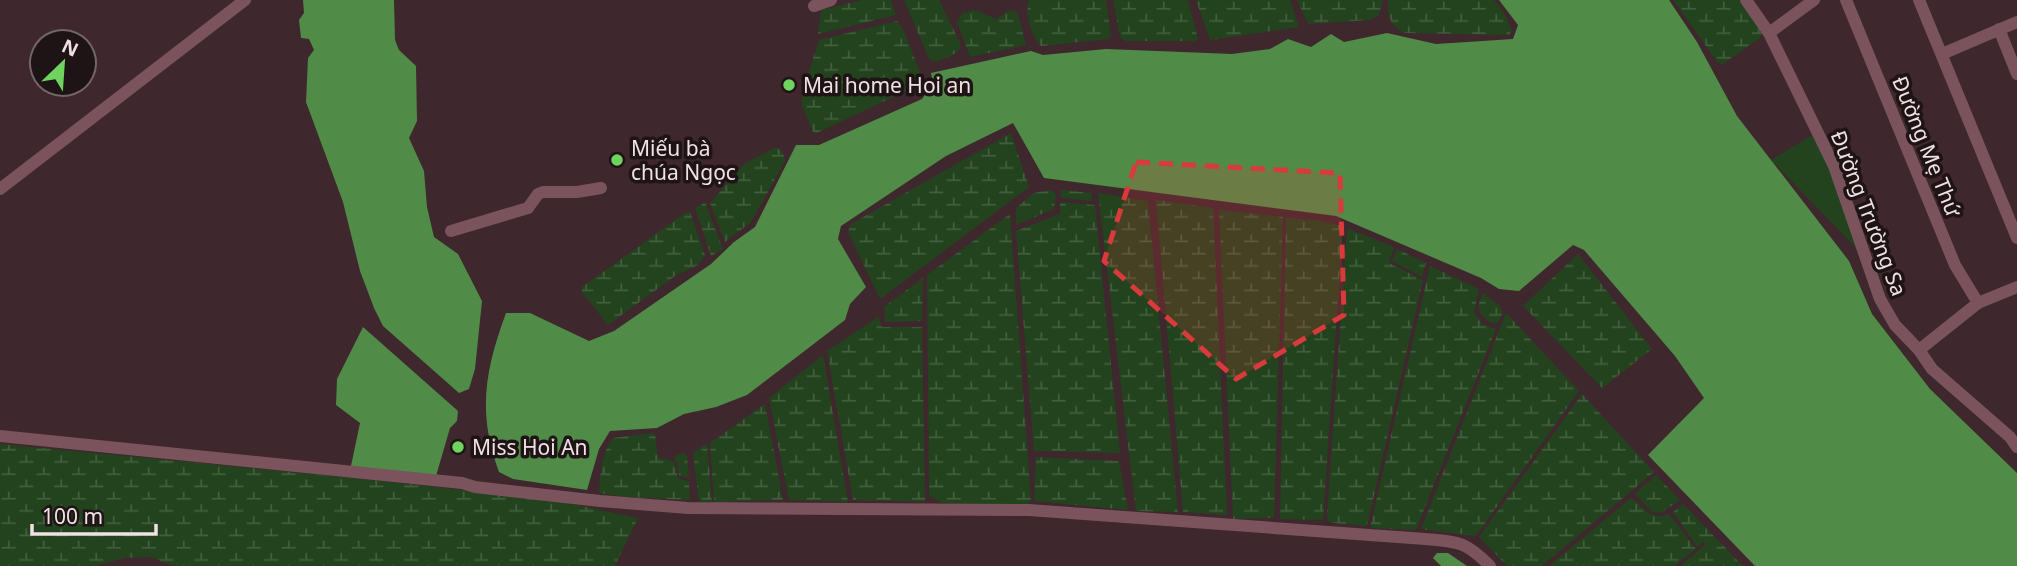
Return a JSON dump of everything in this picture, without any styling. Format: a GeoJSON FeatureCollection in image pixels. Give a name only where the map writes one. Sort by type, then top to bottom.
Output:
{"type":"FeatureCollection","features":[{"type":"Feature","properties":{"kind":"street"},"geometry":{"type":"LineString","coordinates":[[0,188],[245,0]]}},
{"type":"Feature","properties":{"kind":"street"},"geometry":{"type":"LineString","coordinates":[[814,6],[831,0]]}},
{"type":"Feature","properties":{"kind":"street","name":"Đường Trường Sa"},"geometry":{"type":"LineString","coordinates":[[1746,0],[1769,33],[1833,166],[1880,299],[1895,325],[1919,350],[1932,369],[2006,433],[2017,447]]}},
{"type":"Feature","properties":{"kind":"street"},"geometry":{"type":"LineString","coordinates":[[1769,33],[1814,0]]}},
{"type":"Feature","properties":{"kind":"street","name":"Đường Mẹ Thứ"},"geometry":{"type":"LineString","coordinates":[[1846,0],[1955,265],[1978,303]]}},
{"type":"Feature","properties":{"kind":"street"},"geometry":{"type":"LineString","coordinates":[[1919,0],[2017,238]]}},
{"type":"Feature","properties":{"kind":"street"},"geometry":{"type":"LineString","coordinates":[[1942,54],[2017,22]]}},
{"type":"Feature","properties":{"kind":"street"},"geometry":{"type":"LineString","coordinates":[[1999,29],[2017,74]]}},
{"type":"Feature","properties":{"kind":"street"},"geometry":{"type":"LineString","coordinates":[[451,231],[528,208],[538,194],[543,192],[577,192],[601,188]]}},
{"type":"Feature","properties":{"kind":"street"},"geometry":{"type":"LineString","coordinates":[[1919,350],[1978,303],[2017,287]]}},
{"type":"Feature","properties":{"kind":"street"},"geometry":{"type":"LineString","coordinates":[[2006,433],[2017,425]]}},
{"type":"Feature","properties":{"kind":"street"},"geometry":{"type":"LineString","coordinates":[[0,436],[676,507],[1029,510],[1458,542],[1472,547],[1490,566]]}},
{"type":"Feature","properties":{"kind":"highlighted area"},"geometry":{"type":"Polygon","coordinates":[[[1136,162],[1340,173],[1344,315],[1236,379],[1104,261],[1136,162]]]}},
{"type":"Feature","properties":{"kind":"green space"},"geometry":{"type":"Polygon","coordinates":[[[862,0],[891,0],[896,15],[818,34],[821,10],[862,0]]]}},
{"type":"Feature","properties":{"kind":"green space"},"geometry":{"type":"Polygon","coordinates":[[[904,0],[939,0],[961,45],[957,52],[934,62],[929,59],[904,0]]]}},
{"type":"Feature","properties":{"kind":"green space"},"geometry":{"type":"Polygon","coordinates":[[[1029,0],[1106,0],[1111,36],[1108,39],[1041,46],[1030,24],[1029,0]]]}},
{"type":"Feature","properties":{"kind":"green space"},"geometry":{"type":"Polygon","coordinates":[[[1113,0],[1188,0],[1198,39],[1125,41],[1120,37],[1113,0]]]}},
{"type":"Feature","properties":{"kind":"green space"},"geometry":{"type":"Polygon","coordinates":[[[1196,0],[1290,0],[1299,27],[1210,40],[1196,0]]]}},
{"type":"Feature","properties":{"kind":"green space"},"geometry":{"type":"Polygon","coordinates":[[[1297,0],[1383,0],[1379,15],[1370,20],[1308,24],[1297,0]]]}},
{"type":"Feature","properties":{"kind":"green space"},"geometry":{"type":"Polygon","coordinates":[[[1388,0],[1494,0],[1512,30],[1509,35],[1405,33],[1391,20],[1388,0]]]}},
{"type":"Feature","properties":{"kind":"green space"},"geometry":{"type":"Polygon","coordinates":[[[1673,0],[1740,0],[1762,33],[1760,38],[1723,64],[1718,63],[1673,0]]]}},
{"type":"Feature","properties":{"kind":"green space"},"geometry":{"type":"Polygon","coordinates":[[[975,10],[996,19],[1007,12],[1018,14],[1026,45],[970,57],[957,22],[962,13],[975,10]]]}},
{"type":"Feature","properties":{"kind":"green space"},"geometry":{"type":"Polygon","coordinates":[[[897,21],[903,29],[922,77],[914,87],[817,133],[813,132],[802,106],[802,94],[819,40],[897,21]]]}},
{"type":"Feature","properties":{"kind":"green space"},"geometry":{"type":"Polygon","coordinates":[[[1817,132],[1857,249],[1771,160],[1817,132]]]}},
{"type":"Feature","properties":{"kind":"green space"},"geometry":{"type":"Polygon","coordinates":[[[1011,133],[1029,187],[880,299],[848,232],[851,224],[1011,133]]]}},
{"type":"Feature","properties":{"kind":"green space"},"geometry":{"type":"Polygon","coordinates":[[[776,147],[783,152],[785,161],[751,222],[725,242],[710,203],[744,164],[776,147]]]}},
{"type":"Feature","properties":{"kind":"green space"},"geometry":{"type":"Polygon","coordinates":[[[1051,190],[1056,194],[1054,209],[1016,225],[1016,208],[1034,193],[1051,190]]]}},
{"type":"Feature","properties":{"kind":"green space"},"geometry":{"type":"Polygon","coordinates":[[[1061,190],[1092,193],[1091,201],[1061,198],[1061,190]]]}},
{"type":"Feature","properties":{"kind":"green space"},"geometry":{"type":"Polygon","coordinates":[[[1098,193],[1148,201],[1178,512],[1136,511],[1098,193]]]}},
{"type":"Feature","properties":{"kind":"green space"},"geometry":{"type":"Polygon","coordinates":[[[1156,200],[1213,208],[1227,515],[1183,512],[1156,200]]]}},
{"type":"Feature","properties":{"kind":"green space"},"geometry":{"type":"Polygon","coordinates":[[[705,202],[723,249],[711,256],[695,208],[705,202]]]}},
{"type":"Feature","properties":{"kind":"green space"},"geometry":{"type":"Polygon","coordinates":[[[1060,202],[1095,205],[1120,453],[1034,451],[1016,231],[1060,214],[1060,202]]]}},
{"type":"Feature","properties":{"kind":"green space"},"geometry":{"type":"Polygon","coordinates":[[[1219,210],[1283,217],[1274,518],[1233,519],[1219,210]]]}},
{"type":"Feature","properties":{"kind":"green space"},"geometry":{"type":"Polygon","coordinates":[[[690,212],[705,255],[698,265],[675,276],[608,325],[582,292],[582,287],[690,212]]]}},
{"type":"Feature","properties":{"kind":"green space"},"geometry":{"type":"Polygon","coordinates":[[[1010,214],[1031,500],[1028,505],[942,503],[929,496],[927,275],[1010,214]]]}},
{"type":"Feature","properties":{"kind":"green space"},"geometry":{"type":"Polygon","coordinates":[[[1286,218],[1316,220],[1343,226],[1323,520],[1280,519],[1286,218]]]}},
{"type":"Feature","properties":{"kind":"green space"},"geometry":{"type":"Polygon","coordinates":[[[1347,228],[1394,247],[1389,263],[1423,280],[1367,526],[1334,523],[1328,521],[1327,515],[1347,228]]]}},
{"type":"Feature","properties":{"kind":"green space"},"geometry":{"type":"Polygon","coordinates":[[[1397,249],[1426,263],[1422,277],[1392,261],[1397,249]]]}},
{"type":"Feature","properties":{"kind":"green space"},"geometry":{"type":"Polygon","coordinates":[[[1578,254],[1652,349],[1602,388],[1523,306],[1578,254]]]}},
{"type":"Feature","properties":{"kind":"green space"},"geometry":{"type":"Polygon","coordinates":[[[1430,266],[1479,289],[1474,312],[1482,324],[1496,329],[1416,530],[1370,528],[1430,266]]]}},
{"type":"Feature","properties":{"kind":"green space"},"geometry":{"type":"Polygon","coordinates":[[[923,278],[922,321],[885,322],[884,307],[923,278]]]}},
{"type":"Feature","properties":{"kind":"green space"},"geometry":{"type":"Polygon","coordinates":[[[1483,293],[1500,306],[1503,312],[1499,321],[1494,324],[1481,315],[1479,303],[1483,293]]]}},
{"type":"Feature","properties":{"kind":"green space"},"geometry":{"type":"Polygon","coordinates":[[[1506,313],[1579,391],[1476,536],[1421,529],[1506,313]]]}},
{"type":"Feature","properties":{"kind":"green space"},"geometry":{"type":"Polygon","coordinates":[[[878,317],[882,327],[922,327],[925,502],[853,500],[827,351],[878,317]]]}},
{"type":"Feature","properties":{"kind":"green space"},"geometry":{"type":"Polygon","coordinates":[[[823,355],[848,502],[789,500],[769,398],[823,355]]]}},
{"type":"Feature","properties":{"kind":"green space"},"geometry":{"type":"Polygon","coordinates":[[[1582,394],[1654,472],[1542,566],[1507,566],[1479,537],[1582,394]]]}},
{"type":"Feature","properties":{"kind":"green space"},"geometry":{"type":"Polygon","coordinates":[[[765,404],[783,500],[714,502],[710,443],[765,404]]]}},
{"type":"Feature","properties":{"kind":"green space"},"geometry":{"type":"Polygon","coordinates":[[[653,433],[658,457],[674,462],[678,478],[689,482],[690,500],[599,493],[604,457],[613,438],[653,433]]]}},
{"type":"Feature","properties":{"kind":"green space"},"geometry":{"type":"Polygon","coordinates":[[[707,443],[712,502],[699,502],[693,453],[707,443]]]}},
{"type":"Feature","properties":{"kind":"green space"},"geometry":{"type":"Polygon","coordinates":[[[0,444],[553,500],[638,518],[615,566],[174,566],[150,557],[125,558],[95,566],[0,566],[0,444]]]}},
{"type":"Feature","properties":{"kind":"green space"},"geometry":{"type":"Polygon","coordinates":[[[684,453],[687,455],[689,478],[679,476],[674,458],[684,453]]]}},
{"type":"Feature","properties":{"kind":"green space"},"geometry":{"type":"Polygon","coordinates":[[[1036,457],[1119,461],[1128,510],[1034,501],[1036,457]]]}},
{"type":"Feature","properties":{"kind":"green space"},"geometry":{"type":"Polygon","coordinates":[[[1656,475],[1680,500],[1661,513],[1652,512],[1635,494],[1656,475]]]}},
{"type":"Feature","properties":{"kind":"green space"},"geometry":{"type":"Polygon","coordinates":[[[1631,498],[1652,515],[1669,514],[1696,549],[1674,566],[1549,566],[1631,498]]]}},
{"type":"Feature","properties":{"kind":"green space"},"geometry":{"type":"Polygon","coordinates":[[[1683,504],[1743,566],[1680,566],[1706,544],[1704,542],[1697,547],[1673,512],[1683,504]]]}},
{"type":"Feature","properties":{"kind":"shaded area"},"geometry":{"type":"Polygon","coordinates":[[[303,0],[394,0],[395,40],[399,50],[416,66],[417,121],[409,138],[424,171],[427,207],[434,237],[458,254],[482,301],[475,369],[469,389],[459,393],[383,326],[374,308],[360,271],[343,202],[306,102],[308,58],[314,50],[309,39],[301,38],[299,20],[304,13],[303,0]]]}},
{"type":"Feature","properties":{"kind":"shaded area"},"geometry":{"type":"Polygon","coordinates":[[[1499,0],[1669,0],[1697,42],[1737,116],[1849,261],[1872,314],[1930,389],[2017,473],[2017,566],[1755,566],[1648,455],[1704,398],[1675,356],[1584,250],[1573,245],[1519,291],[1499,289],[1481,278],[1336,216],[1044,178],[1013,123],[946,156],[841,226],[838,239],[866,287],[850,304],[845,320],[747,395],[716,407],[684,414],[657,428],[610,431],[599,449],[587,490],[513,479],[499,472],[488,430],[486,392],[493,354],[506,313],[530,313],[589,341],[614,331],[711,264],[755,227],[796,145],[819,145],[922,99],[933,83],[931,73],[1031,51],[1043,55],[1106,49],[1232,54],[1270,49],[1288,39],[1311,47],[1331,34],[1344,42],[1387,33],[1436,44],[1513,39],[1518,25],[1499,0]]]}},
{"type":"Feature","properties":{"kind":"shaded area"},"geometry":{"type":"Polygon","coordinates":[[[363,327],[458,411],[457,421],[450,428],[436,476],[351,466],[360,423],[336,405],[337,379],[363,327]]]}},
{"type":"Feature","properties":{"kind":"shaded area"},"geometry":{"type":"Polygon","coordinates":[[[1437,553],[1448,553],[1467,566],[1441,566],[1433,558],[1437,553]]]}},
{"type":"Feature","properties":{"kind":"place","name":"Mai home Hoi an"},"geometry":{"type":"Point","coordinates":[789,85]}},
{"type":"Feature","properties":{"kind":"place","name":"Miếu bà chúa Ngọc"},"geometry":{"type":"Point","coordinates":[617,160]}},
{"type":"Feature","properties":{"kind":"place","name":"Miss Hoi An"},"geometry":{"type":"Point","coordinates":[458,447]}}]}
